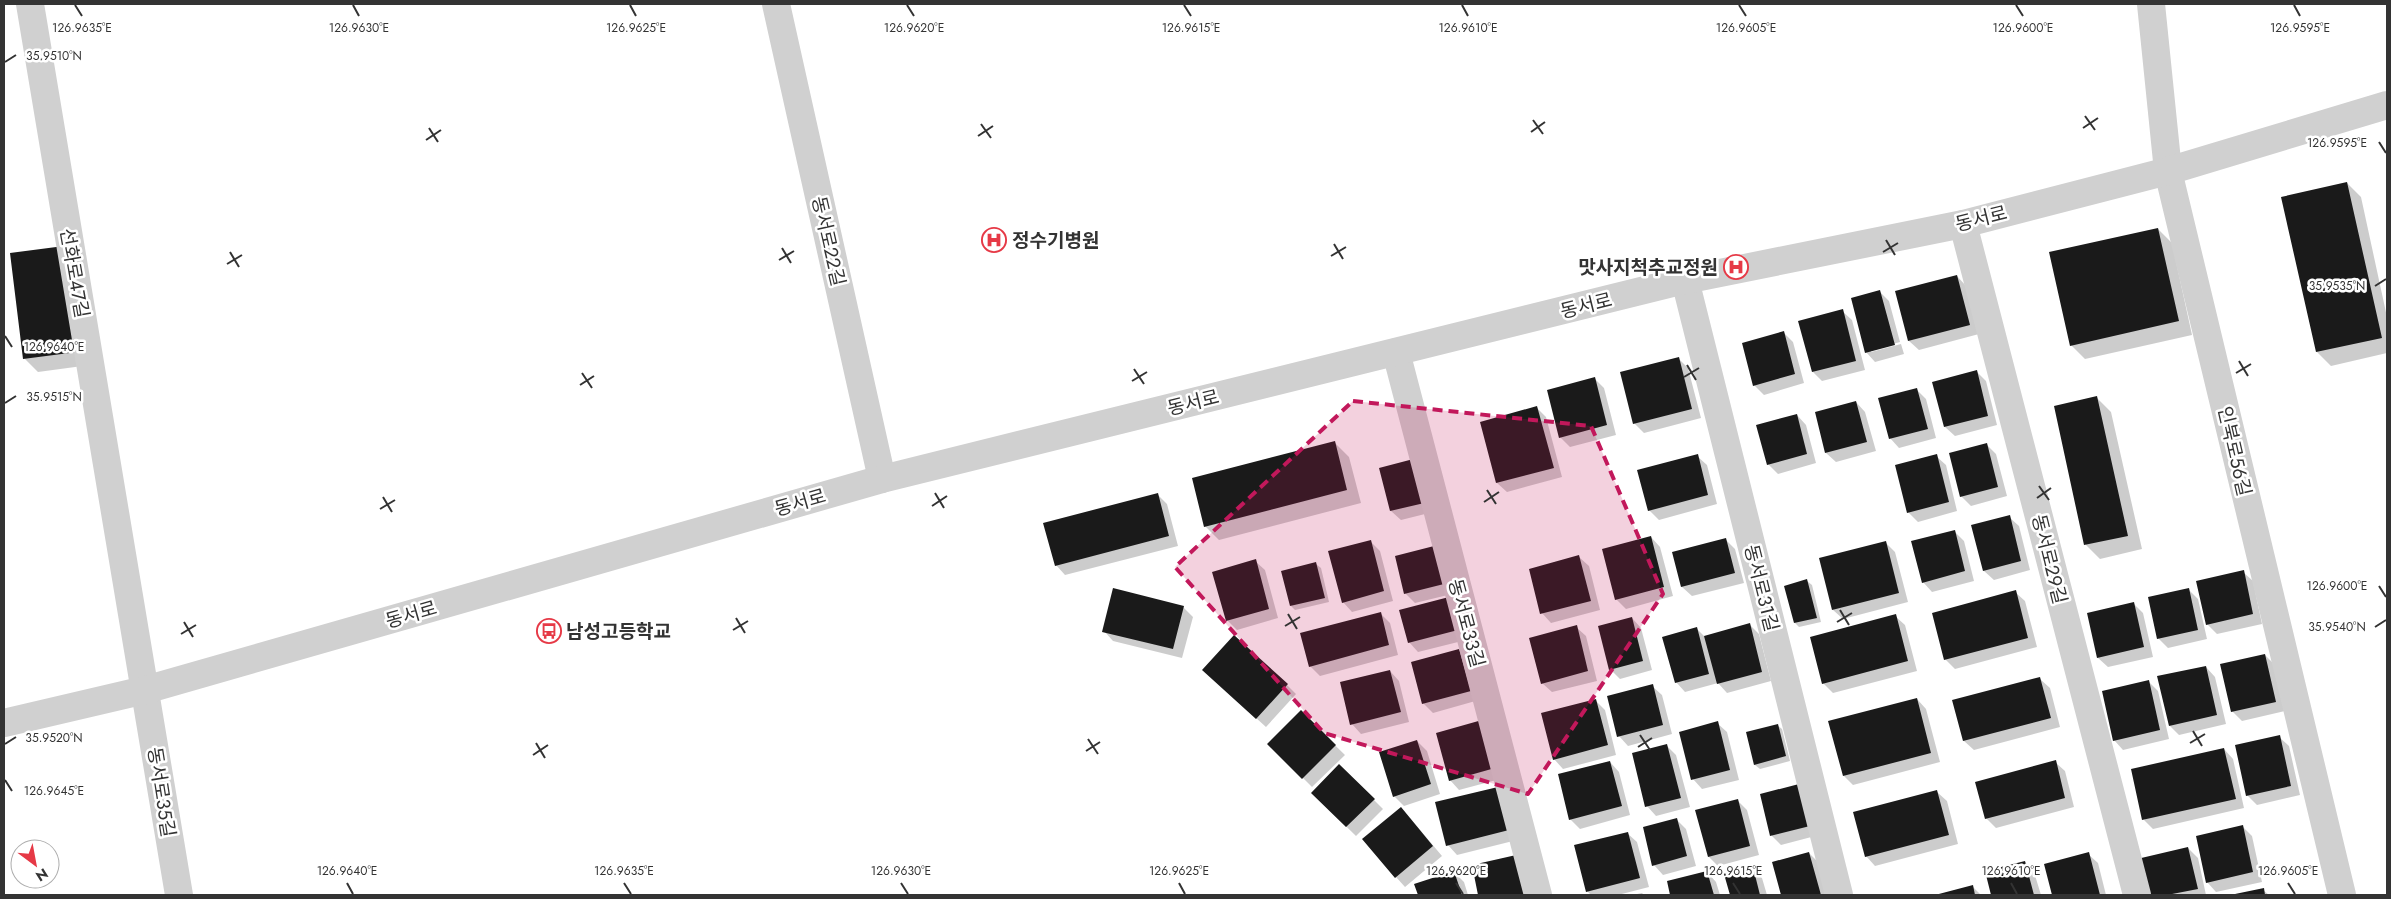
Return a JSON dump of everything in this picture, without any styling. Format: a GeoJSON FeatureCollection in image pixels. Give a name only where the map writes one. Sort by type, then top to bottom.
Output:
{"type":"FeatureCollection","features":[{"type":"Feature","properties":{"kind":"street","name":"선화로47길"},"geometry":{"type":"LineString","coordinates":[[30,4],[145,690]]}},
{"type":"Feature","properties":{"kind":"street","name":"동서로22길"},"geometry":{"type":"LineString","coordinates":[[776,4],[882,479]]}},
{"type":"Feature","properties":{"kind":"street","name":"인북로56길"},"geometry":{"type":"LineString","coordinates":[[2151,4],[2168,171],[2342,895]]}},
{"type":"Feature","properties":{"kind":"street"},"geometry":{"type":"LineString","coordinates":[[2387,86],[2361,113],[2387,125]]}},
{"type":"Feature","properties":{"kind":"street","name":"동서로"},"geometry":{"type":"LineString","coordinates":[[4,723],[145,690],[882,479],[1685,280],[1963,224],[2168,171],[2387,105]]}},
{"type":"Feature","properties":{"kind":"street","name":"동서로29길"},"geometry":{"type":"LineString","coordinates":[[1963,224],[2137,895]]}},
{"type":"Feature","properties":{"kind":"street","name":"동서로31길"},"geometry":{"type":"LineString","coordinates":[[1685,280],[1839,895]]}},
{"type":"Feature","properties":{"kind":"street","name":"동서로33길"},"geometry":{"type":"LineString","coordinates":[[1396,352],[1538,895]]}},
{"type":"Feature","properties":{"kind":"street","name":"동서로35길"},"geometry":{"type":"LineString","coordinates":[[145,690],[179,895]]}},
{"type":"Feature","properties":{"kind":"highlighted area"},"geometry":{"type":"Polygon","coordinates":[[[1353,401],[1591,426],[1663,594],[1528,794],[1324,733],[1175,567],[1353,401]]]}},
{"type":"Feature","properties":{"kind":"building"},"geometry":{"type":"Polygon","coordinates":[[[2347,182],[2382,338],[2316,352],[2281,197],[2347,182]]]}},
{"type":"Feature","properties":{"kind":"building"},"geometry":{"type":"Polygon","coordinates":[[[2158,228],[2179,321],[2070,346],[2049,252],[2158,228]]]}},
{"type":"Feature","properties":{"kind":"building"},"geometry":{"type":"Polygon","coordinates":[[[64,246],[77,352],[23,359],[10,253],[64,246]]]}},
{"type":"Feature","properties":{"kind":"building"},"geometry":{"type":"Polygon","coordinates":[[[1957,275],[1970,325],[1908,341],[1895,291],[1957,275]]]}},
{"type":"Feature","properties":{"kind":"building"},"geometry":{"type":"Polygon","coordinates":[[[1880,290],[1895,345],[1865,353],[1851,298],[1880,290]]]}},
{"type":"Feature","properties":{"kind":"building"},"geometry":{"type":"Polygon","coordinates":[[[1843,309],[1856,361],[1812,372],[1798,321],[1843,309]]]}},
{"type":"Feature","properties":{"kind":"building"},"geometry":{"type":"Polygon","coordinates":[[[1784,331],[1795,374],[1753,386],[1742,343],[1784,331]]]}},
{"type":"Feature","properties":{"kind":"building"},"geometry":{"type":"Polygon","coordinates":[[[1679,357],[1692,409],[1633,424],[1620,372],[1679,357]]]}},
{"type":"Feature","properties":{"kind":"building"},"geometry":{"type":"Polygon","coordinates":[[[1977,370],[1988,416],[1944,427],[1932,382],[1977,370]]]}},
{"type":"Feature","properties":{"kind":"building"},"geometry":{"type":"Polygon","coordinates":[[[1595,377],[1607,425],[1559,438],[1547,390],[1595,377]]]}},
{"type":"Feature","properties":{"kind":"building"},"geometry":{"type":"Polygon","coordinates":[[[1917,388],[1928,429],[1889,439],[1878,398],[1917,388]]]}},
{"type":"Feature","properties":{"kind":"building"},"geometry":{"type":"Polygon","coordinates":[[[2097,396],[2128,536],[2084,545],[2054,406],[2097,396]]]}},
{"type":"Feature","properties":{"kind":"building"},"geometry":{"type":"Polygon","coordinates":[[[1856,401],[1867,442],[1825,453],[1815,412],[1856,401]]]}},
{"type":"Feature","properties":{"kind":"building"},"geometry":{"type":"Polygon","coordinates":[[[1537,406],[1554,468],[1496,483],[1480,422],[1537,406]]]}},
{"type":"Feature","properties":{"kind":"building"},"geometry":{"type":"Polygon","coordinates":[[[1797,414],[1807,454],[1767,465],[1756,425],[1797,414]]]}},
{"type":"Feature","properties":{"kind":"building"},"geometry":{"type":"Polygon","coordinates":[[[1335,441],[1347,490],[1204,527],[1192,478],[1335,441]]]}},
{"type":"Feature","properties":{"kind":"building"},"geometry":{"type":"Polygon","coordinates":[[[1987,443],[1998,487],[1960,497],[1949,453],[1987,443]]]}},
{"type":"Feature","properties":{"kind":"building"},"geometry":{"type":"Polygon","coordinates":[[[1698,454],[1708,495],[1648,511],[1637,470],[1698,454]]]}},
{"type":"Feature","properties":{"kind":"building"},"geometry":{"type":"Polygon","coordinates":[[[1937,454],[1949,502],[1907,513],[1895,465],[1937,454]]]}},
{"type":"Feature","properties":{"kind":"building"},"geometry":{"type":"Polygon","coordinates":[[[1421,457],[1433,501],[1390,511],[1379,468],[1421,457]]]}},
{"type":"Feature","properties":{"kind":"building"},"geometry":{"type":"Polygon","coordinates":[[[1158,493],[1169,536],[1055,566],[1043,523],[1158,493]]]}},
{"type":"Feature","properties":{"kind":"building"},"geometry":{"type":"Polygon","coordinates":[[[2010,515],[2021,561],[1983,571],[1971,525],[2010,515]]]}},
{"type":"Feature","properties":{"kind":"building"},"geometry":{"type":"Polygon","coordinates":[[[1955,530],[1965,571],[1922,583],[1911,541],[1955,530]]]}},
{"type":"Feature","properties":{"kind":"building"},"geometry":{"type":"Polygon","coordinates":[[[1651,536],[1664,587],[1615,600],[1602,549],[1651,536]]]}},
{"type":"Feature","properties":{"kind":"building"},"geometry":{"type":"Polygon","coordinates":[[[1726,538],[1735,573],[1681,587],[1672,552],[1726,538]]]}},
{"type":"Feature","properties":{"kind":"building"},"geometry":{"type":"Polygon","coordinates":[[[1371,540],[1384,591],[1342,603],[1328,551],[1371,540]]]}},
{"type":"Feature","properties":{"kind":"building"},"geometry":{"type":"Polygon","coordinates":[[[1886,541],[1899,593],[1832,610],[1819,558],[1886,541]]]}},
{"type":"Feature","properties":{"kind":"building"},"geometry":{"type":"Polygon","coordinates":[[[1438,545],[1448,583],[1404,594],[1395,556],[1438,545]]]}},
{"type":"Feature","properties":{"kind":"building"},"geometry":{"type":"Polygon","coordinates":[[[1579,555],[1591,601],[1540,614],[1529,569],[1579,555]]]}},
{"type":"Feature","properties":{"kind":"building"},"geometry":{"type":"Polygon","coordinates":[[[1256,559],[1269,609],[1226,621],[1212,572],[1256,559]]]}},
{"type":"Feature","properties":{"kind":"building"},"geometry":{"type":"Polygon","coordinates":[[[1316,562],[1325,598],[1290,606],[1281,571],[1316,562]]]}},
{"type":"Feature","properties":{"kind":"building"},"geometry":{"type":"Polygon","coordinates":[[[2244,570],[2253,614],[2206,625],[2196,581],[2244,570]]]}},
{"type":"Feature","properties":{"kind":"building"},"geometry":{"type":"Polygon","coordinates":[[[1807,579],[1817,618],[1794,623],[1784,586],[1807,579]]]}},
{"type":"Feature","properties":{"kind":"building"},"geometry":{"type":"Polygon","coordinates":[[[1113,588],[1184,606],[1173,649],[1102,632],[1113,588]]]}},
{"type":"Feature","properties":{"kind":"building"},"geometry":{"type":"Polygon","coordinates":[[[2189,588],[2198,630],[2157,639],[2148,597],[2189,588]]]}},
{"type":"Feature","properties":{"kind":"building"},"geometry":{"type":"Polygon","coordinates":[[[2016,590],[2028,638],[1944,660],[1932,613],[2016,590]]]}},
{"type":"Feature","properties":{"kind":"building"},"geometry":{"type":"Polygon","coordinates":[[[1449,597],[1458,630],[1408,643],[1399,610],[1449,597]]]}},
{"type":"Feature","properties":{"kind":"building"},"geometry":{"type":"Polygon","coordinates":[[[2134,602],[2144,647],[2097,658],[2087,613],[2134,602]]]}},
{"type":"Feature","properties":{"kind":"building"},"geometry":{"type":"Polygon","coordinates":[[[1381,612],[1389,645],[1309,667],[1300,633],[1381,612]]]}},
{"type":"Feature","properties":{"kind":"building"},"geometry":{"type":"Polygon","coordinates":[[[1896,614],[1908,661],[1822,684],[1810,637],[1896,614]]]}},
{"type":"Feature","properties":{"kind":"building"},"geometry":{"type":"Polygon","coordinates":[[[1632,617],[1643,661],[1609,670],[1598,626],[1632,617]]]}},
{"type":"Feature","properties":{"kind":"building"},"geometry":{"type":"Polygon","coordinates":[[[1750,623],[1762,672],[1717,684],[1704,636],[1750,623]]]}},
{"type":"Feature","properties":{"kind":"building"},"geometry":{"type":"Polygon","coordinates":[[[1577,625],[1588,671],[1541,684],[1529,638],[1577,625]]]}},
{"type":"Feature","properties":{"kind":"building"},"geometry":{"type":"Polygon","coordinates":[[[1697,627],[1709,674],[1675,683],[1662,637],[1697,627]]]}},
{"type":"Feature","properties":{"kind":"building"},"geometry":{"type":"Polygon","coordinates":[[[1234,635],[1288,684],[1256,719],[1202,670],[1234,635]]]}},
{"type":"Feature","properties":{"kind":"building"},"geometry":{"type":"Polygon","coordinates":[[[1459,649],[1471,691],[1422,704],[1411,662],[1459,649]]]}},
{"type":"Feature","properties":{"kind":"building"},"geometry":{"type":"Polygon","coordinates":[[[2265,654],[2276,702],[2231,712],[2220,664],[2265,654]]]}},
{"type":"Feature","properties":{"kind":"building"},"geometry":{"type":"Polygon","coordinates":[[[2206,666],[2217,715],[2169,726],[2157,676],[2206,666]]]}},
{"type":"Feature","properties":{"kind":"building"},"geometry":{"type":"Polygon","coordinates":[[[1390,670],[1401,712],[1350,725],[1340,682],[1390,670]]]}},
{"type":"Feature","properties":{"kind":"building"},"geometry":{"type":"Polygon","coordinates":[[[2040,677],[2051,718],[1963,741],[1952,700],[2040,677]]]}},
{"type":"Feature","properties":{"kind":"building"},"geometry":{"type":"Polygon","coordinates":[[[2149,680],[2160,730],[2113,741],[2102,691],[2149,680]]]}},
{"type":"Feature","properties":{"kind":"building"},"geometry":{"type":"Polygon","coordinates":[[[1653,684],[1663,725],[1617,737],[1607,696],[1653,684]]]}},
{"type":"Feature","properties":{"kind":"building"},"geometry":{"type":"Polygon","coordinates":[[[1917,698],[1931,753],[1843,776],[1828,721],[1917,698]]]}},
{"type":"Feature","properties":{"kind":"building"},"geometry":{"type":"Polygon","coordinates":[[[1596,699],[1608,745],[1553,760],[1541,713],[1596,699]]]}},
{"type":"Feature","properties":{"kind":"building"},"geometry":{"type":"Polygon","coordinates":[[[1301,710],[1336,745],[1302,779],[1267,744],[1301,710]]]}},
{"type":"Feature","properties":{"kind":"building"},"geometry":{"type":"Polygon","coordinates":[[[1482,720],[1495,768],[1449,781],[1436,733],[1482,720]]]}},
{"type":"Feature","properties":{"kind":"building"},"geometry":{"type":"Polygon","coordinates":[[[1718,721],[1730,770],[1691,780],[1679,732],[1718,721]]]}},
{"type":"Feature","properties":{"kind":"building"},"geometry":{"type":"Polygon","coordinates":[[[1778,724],[1786,756],[1754,765],[1746,732],[1778,724]]]}},
{"type":"Feature","properties":{"kind":"building"},"geometry":{"type":"Polygon","coordinates":[[[2280,735],[2291,786],[2246,796],[2235,745],[2280,735]]]}},
{"type":"Feature","properties":{"kind":"building"},"geometry":{"type":"Polygon","coordinates":[[[1417,740],[1431,784],[1393,797],[1379,752],[1417,740]]]}},
{"type":"Feature","properties":{"kind":"building"},"geometry":{"type":"Polygon","coordinates":[[[1667,744],[1681,798],[1645,807],[1632,753],[1667,744]]]}},
{"type":"Feature","properties":{"kind":"building"},"geometry":{"type":"Polygon","coordinates":[[[2224,748],[2236,799],[2142,820],[2131,769],[2224,748]]]}},
{"type":"Feature","properties":{"kind":"building"},"geometry":{"type":"Polygon","coordinates":[[[2056,760],[2065,798],[1985,819],[1975,782],[2056,760]]]}},
{"type":"Feature","properties":{"kind":"building"},"geometry":{"type":"Polygon","coordinates":[[[1610,761],[1622,806],[1569,820],[1558,774],[1610,761]]]}},
{"type":"Feature","properties":{"kind":"building"},"geometry":{"type":"Polygon","coordinates":[[[1339,764],[1375,799],[1346,827],[1311,793],[1339,764]]]}},
{"type":"Feature","properties":{"kind":"building"},"geometry":{"type":"Polygon","coordinates":[[[1799,784],[1810,826],[1770,836],[1760,794],[1799,784]]]}},
{"type":"Feature","properties":{"kind":"building"},"geometry":{"type":"Polygon","coordinates":[[[1498,787],[1509,830],[1446,846],[1435,802],[1498,787]]]}},
{"type":"Feature","properties":{"kind":"building"},"geometry":{"type":"Polygon","coordinates":[[[1937,790],[1949,835],[1865,857],[1853,812],[1937,790]]]}},
{"type":"Feature","properties":{"kind":"building"},"geometry":{"type":"Polygon","coordinates":[[[1738,799],[1750,846],[1708,857],[1695,810],[1738,799]]]}},
{"type":"Feature","properties":{"kind":"building"},"geometry":{"type":"Polygon","coordinates":[[[1401,807],[1433,846],[1395,878],[1362,839],[1401,807]]]}},
{"type":"Feature","properties":{"kind":"building"},"geometry":{"type":"Polygon","coordinates":[[[1677,818],[1687,856],[1652,866],[1643,827],[1677,818]]]}},
{"type":"Feature","properties":{"kind":"building"},"geometry":{"type":"Polygon","coordinates":[[[2243,825],[2253,872],[2206,883],[2196,836],[2243,825]]]}},
{"type":"Feature","properties":{"kind":"building"},"geometry":{"type":"Polygon","coordinates":[[[1628,832],[1640,878],[1586,892],[1574,845],[1628,832]]]}},
{"type":"Feature","properties":{"kind":"building"},"geometry":{"type":"Polygon","coordinates":[[[2188,847],[2198,889],[2167,895],[2145,895],[2137,859],[2188,847]]]}},
{"type":"Feature","properties":{"kind":"building"},"geometry":{"type":"Polygon","coordinates":[[[1809,852],[1821,895],[1781,895],[1772,862],[1809,852]]]}},
{"type":"Feature","properties":{"kind":"building"},"geometry":{"type":"Polygon","coordinates":[[[2089,852],[2100,895],[2052,895],[2044,864],[2089,852]]]}},
{"type":"Feature","properties":{"kind":"building"},"geometry":{"type":"Polygon","coordinates":[[[1525,853],[1533,895],[1478,895],[1472,865],[1525,853]]]}},
{"type":"Feature","properties":{"kind":"building"},"geometry":{"type":"Polygon","coordinates":[[[2025,861],[2034,895],[1991,895],[1985,871],[2025,861]]]}},
{"type":"Feature","properties":{"kind":"building"},"geometry":{"type":"Polygon","coordinates":[[[1753,867],[1760,895],[1730,895],[1724,874],[1753,867]]]}},
{"type":"Feature","properties":{"kind":"building"},"geometry":{"type":"Polygon","coordinates":[[[1454,871],[1462,895],[1418,895],[1414,884],[1454,871]]]}},
{"type":"Feature","properties":{"kind":"building"},"geometry":{"type":"Polygon","coordinates":[[[1707,871],[1714,895],[1670,895],[1667,881],[1707,871]]]}},
{"type":"Feature","properties":{"kind":"building"},"geometry":{"type":"Polygon","coordinates":[[[1973,885],[1975,895],[1935,895],[1973,885]]]}},
{"type":"Feature","properties":{"kind":"building"},"geometry":{"type":"Polygon","coordinates":[[[2264,888],[2265,895],[2235,895],[2235,894],[2264,888]]]}},
{"type":"Feature","properties":{"kind":"place","name":"정수기병원"},"geometry":{"type":"Point","coordinates":[994,240]}},
{"type":"Feature","properties":{"kind":"place","name":"맛사지척추교정원"},"geometry":{"type":"Point","coordinates":[1736,267]}},
{"type":"Feature","properties":{"kind":"place","name":"남성고등학교"},"geometry":{"type":"Point","coordinates":[549,631]}}]}
